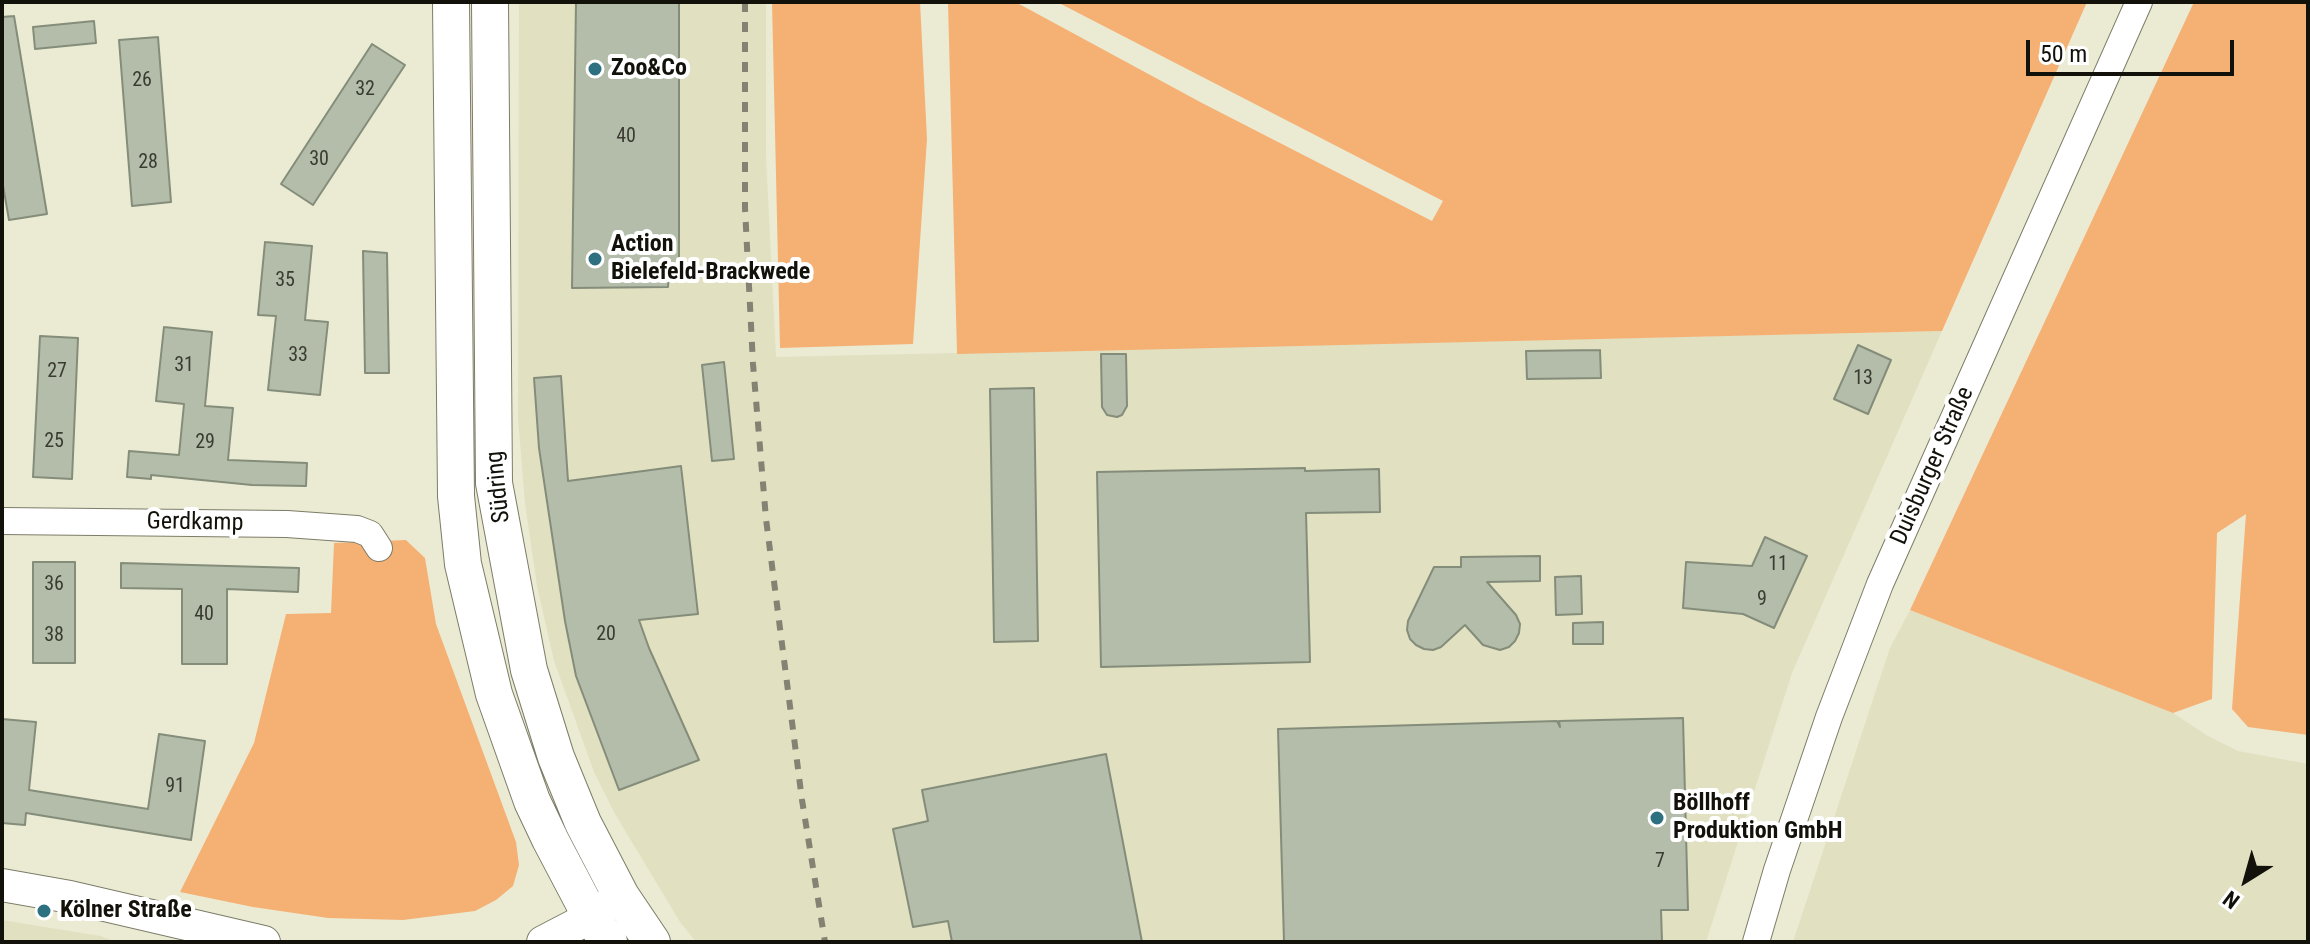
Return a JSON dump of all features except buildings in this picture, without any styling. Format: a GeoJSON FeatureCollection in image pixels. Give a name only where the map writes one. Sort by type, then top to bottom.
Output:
{"type":"FeatureCollection","features":[{"type":"Feature","properties":{"kind":"main road","name":"Südring"},"geometry":{"type":"LineString","coordinates":[[451,2],[456,496],[463,564],[494,694],[527,788],[550,839],[600,929]]}},
{"type":"Feature","properties":{"kind":"main road","name":"Südring"},"geometry":{"type":"LineString","coordinates":[[490,2],[494,483],[529,670],[556,757],[583,823],[621,896],[652,942]]}},
{"type":"Feature","properties":{"kind":"street","name":"Duisburger Straße"},"geometry":{"type":"LineString","coordinates":[[1756,942],[1829,717],[1880,584],[2139,2]]}},
{"type":"Feature","properties":{"kind":"street","name":"Gerdkamp"},"geometry":{"type":"LineString","coordinates":[[2,521],[287,524],[357,529],[370,534],[379,548]]}},
{"type":"Feature","properties":{"kind":"street"},"geometry":{"type":"LineString","coordinates":[[2,885],[70,897],[264,942]]}},
{"type":"Feature","properties":{"kind":"street"},"geometry":{"type":"LineString","coordinates":[[543,942],[600,929],[621,896]]}},
{"type":"Feature","properties":{"kind":"shaded area"},"geometry":{"type":"Polygon","coordinates":[[[519,2],[766,2],[766,156],[776,357],[1942,331],[1792,673],[1706,942],[696,942],[680,922],[615,814],[594,772],[554,661],[537,586],[525,503],[518,418],[519,2]]]}},
{"type":"Feature","properties":{"kind":"shaded area"},"geometry":{"type":"Polygon","coordinates":[[[772,2],[920,2],[927,139],[913,344],[780,348],[772,2]]]}},
{"type":"Feature","properties":{"kind":"shaded area"},"geometry":{"type":"Polygon","coordinates":[[[948,2],[1013,2],[1021,5],[1202,103],[1432,221],[1443,201],[1057,2],[2087,2],[1942,331],[957,354],[948,2]]]}},
{"type":"Feature","properties":{"kind":"shaded area"},"geometry":{"type":"Polygon","coordinates":[[[2194,2],[2308,2],[2308,735],[2248,727],[2232,709],[2246,514],[2217,533],[2212,699],[2173,713],[1910,610],[2194,2]]]}},
{"type":"Feature","properties":{"kind":"shaded area"},"geometry":{"type":"Polygon","coordinates":[[[406,540],[425,558],[436,624],[516,842],[519,865],[513,886],[475,911],[403,920],[328,918],[180,892],[254,743],[286,614],[331,613],[334,543],[406,540]]]}},
{"type":"Feature","properties":{"kind":"shaded area"},"geometry":{"type":"Polygon","coordinates":[[[1910,610],[2173,713],[2238,751],[2308,764],[2308,942],[1793,942],[1890,648],[1910,610]]]}},
{"type":"Feature","properties":{"kind":"shaded area"},"geometry":{"type":"Polygon","coordinates":[[[2,920],[100,936],[117,942],[2,942],[2,920]]]}},
{"type":"Feature","properties":{"kind":"railway"},"geometry":{"type":"LineString","coordinates":[[745,2],[745,208],[753,364],[766,519],[802,800],[825,942]]}},
{"type":"Feature","properties":{"kind":"place","name":"Zoo&Co"},"geometry":{"type":"Point","coordinates":[595,69]}},
{"type":"Feature","properties":{"kind":"place","name":"Action Bielefeld-Brackwede"},"geometry":{"type":"Point","coordinates":[595,259]}},
{"type":"Feature","properties":{"kind":"place","name":"Böllhoff Produktion GmbH"},"geometry":{"type":"Point","coordinates":[1657,818]}},
{"type":"Feature","properties":{"kind":"place","name":"Kölner Straße"},"geometry":{"type":"Point","coordinates":[44,911]}}]}
